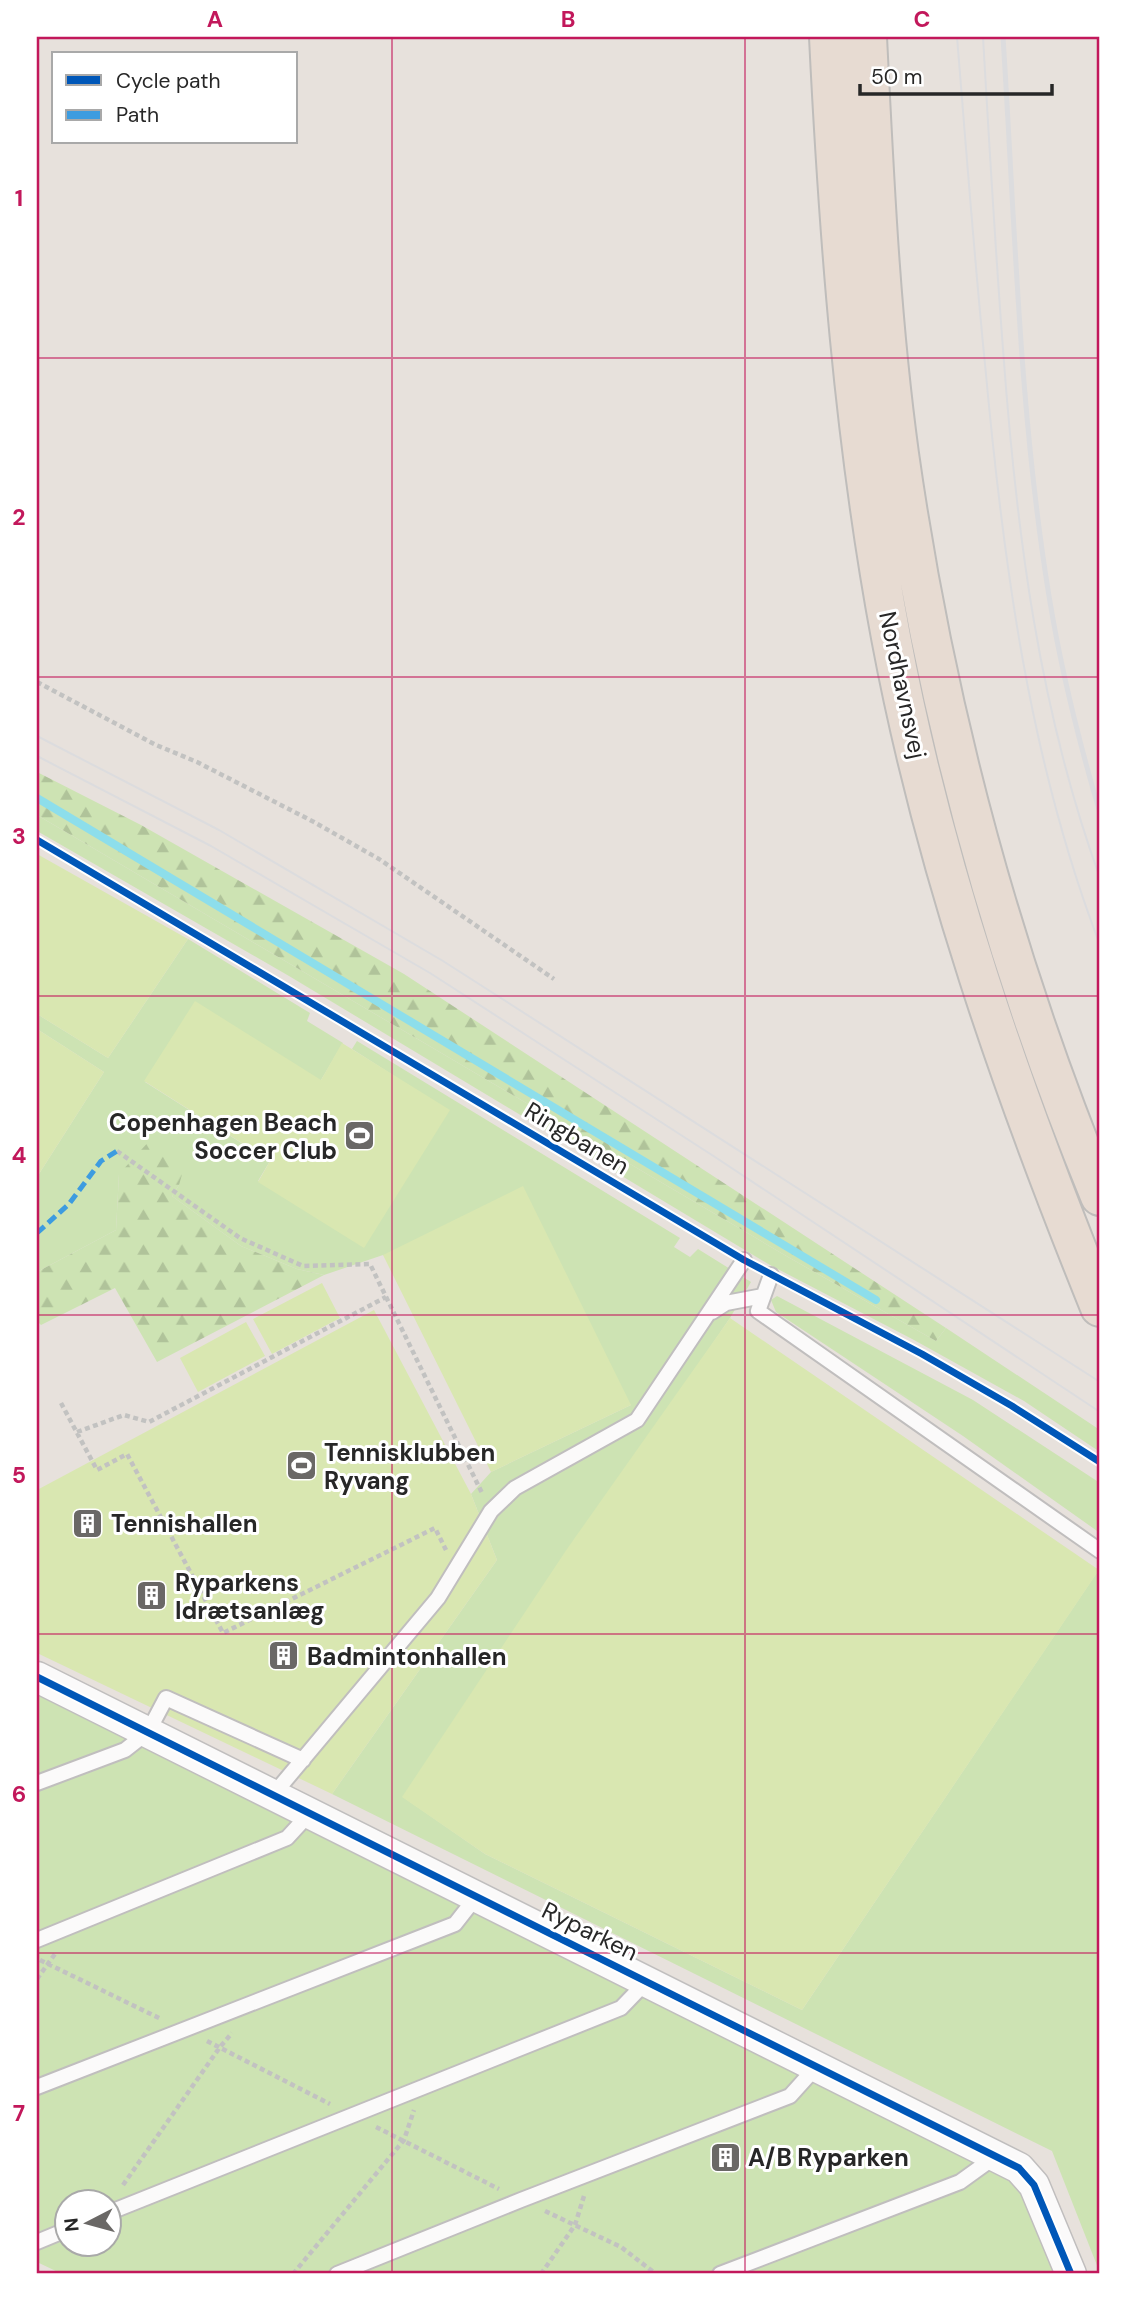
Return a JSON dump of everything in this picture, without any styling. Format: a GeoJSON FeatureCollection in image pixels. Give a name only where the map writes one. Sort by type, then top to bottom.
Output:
{"type":"FeatureCollection","features":[{"type":"Feature","properties":{"kind":"highway","name":"Nordhavnsvej"},"geometry":{"type":"LineString","coordinates":[[829,37],[850,356],[864,473],[891,638],[943,855],[1013,1078],[1100,1307]]}},
{"type":"Feature","properties":{"kind":"highway","name":"Nordhavnsvej"},"geometry":{"type":"LineString","coordinates":[[867,37],[887,353],[899,453],[936,670],[961,778],[1000,917],[1034,1024],[1100,1196]]}},
{"type":"Feature","properties":{"kind":"street","name":"Ryparken"},"geometry":{"type":"LineString","coordinates":[[37,1677],[1019,2168],[1034,2185],[1071,2274]]}},
{"type":"Feature","properties":{"kind":"lane"},"geometry":{"type":"LineString","coordinates":[[838,205],[862,267],[876,203]]}},
{"type":"Feature","properties":{"kind":"lane"},"geometry":{"type":"LineString","coordinates":[[850,356],[864,292],[887,353]]}},
{"type":"Feature","properties":{"kind":"lane"},"geometry":{"type":"LineString","coordinates":[[273,1795],[438,1598],[491,1511],[515,1488],[637,1420],[744,1260]]}},
{"type":"Feature","properties":{"kind":"lane"},"geometry":{"type":"LineString","coordinates":[[771,1275],[758,1311],[1100,1551]]}},
{"type":"Feature","properties":{"kind":"lane"},"geometry":{"type":"LineString","coordinates":[[708,1314],[726,1303],[763,1296]]}},
{"type":"Feature","properties":{"kind":"lane"},"geometry":{"type":"LineString","coordinates":[[37,1783],[125,1750],[148,1732],[166,1698],[303,1760]]}},
{"type":"Feature","properties":{"kind":"lane"},"geometry":{"type":"LineString","coordinates":[[37,1940],[287,1838],[310,1813]]}},
{"type":"Feature","properties":{"kind":"lane"},"geometry":{"type":"LineString","coordinates":[[37,2087],[455,1924],[477,1896]]}},
{"type":"Feature","properties":{"kind":"lane","name":"Ryparken"},"geometry":{"type":"LineString","coordinates":[[122,2207],[621,2008],[647,1981]]}},
{"type":"Feature","properties":{"kind":"lane"},"geometry":{"type":"LineString","coordinates":[[337,2274],[790,2096],[817,2066]]}},
{"type":"Feature","properties":{"kind":"lane"},"geometry":{"type":"LineString","coordinates":[[720,2274],[960,2182],[996,2156]]}},
{"type":"Feature","properties":{"kind":"path"},"geometry":{"type":"LineString","coordinates":[[37,682],[156,745],[197,762],[314,822],[379,859],[554,979]]}},
{"type":"Feature","properties":{"kind":"path"},"geometry":{"type":"LineString","coordinates":[[117,1151],[240,1238],[303,1266],[370,1264],[491,1511]]}},
{"type":"Feature","properties":{"kind":"path"},"geometry":{"type":"LineString","coordinates":[[77,1432],[124,1415],[149,1422],[386,1297]]}},
{"type":"Feature","properties":{"kind":"path"},"geometry":{"type":"LineString","coordinates":[[61,1403],[97,1470],[127,1454],[223,1633],[435,1528],[456,1569]]}},
{"type":"Feature","properties":{"kind":"path"},"geometry":{"type":"LineString","coordinates":[[122,2188],[220,2047],[260,2002]]}},
{"type":"Feature","properties":{"kind":"path"},"geometry":{"type":"LineString","coordinates":[[293,2274],[404,2140],[422,2087]]}},
{"type":"Feature","properties":{"kind":"path"},"geometry":{"type":"LineString","coordinates":[[541,2274],[575,2225],[592,2172]]}},
{"type":"Feature","properties":{"kind":"green space"},"geometry":{"type":"Polygon","coordinates":[[[37,772],[141,825],[404,974],[946,1328],[936,1341],[788,1257],[37,815],[37,772]]]}},
{"type":"Feature","properties":{"kind":"green space"},"geometry":{"type":"Polygon","coordinates":[[[37,815],[788,1257],[936,1341],[946,1328],[1100,1430],[1100,1452],[1024,1401],[770,1265],[289,976],[37,831],[37,815]]]}},
{"type":"Feature","properties":{"kind":"green space"},"geometry":{"type":"Polygon","coordinates":[[[37,854],[188,939],[108,1058],[37,1014],[37,854]]]}},
{"type":"Feature","properties":{"kind":"green space"},"geometry":{"type":"Polygon","coordinates":[[[188,939],[310,1013],[307,1021],[343,1043],[321,1080],[145,1082],[270,1161],[258,1181],[449,1111],[352,1049],[357,1041],[680,1238],[674,1247],[690,1257],[698,1249],[751,1282],[730,1318],[403,1797],[485,1854],[802,2010],[1100,1568],[1100,2273],[1052,2151],[332,1794],[497,1560],[471,1494],[491,1472],[631,1405],[383,1255],[324,1275],[297,1269],[241,1246],[172,1196],[179,1185],[119,1174],[116,1230],[37,1272],[37,1177],[104,1072],[37,1029],[37,1014],[108,1058],[188,939]]]}},
{"type":"Feature","properties":{"kind":"green space"},"geometry":{"type":"Polygon","coordinates":[[[195,1001],[321,1080],[342,1043],[450,1110],[364,1248],[258,1182],[270,1161],[144,1081],[195,1001]]]}},
{"type":"Feature","properties":{"kind":"green space"},"geometry":{"type":"Polygon","coordinates":[[[37,1029],[104,1072],[37,1177],[37,1029]]]}},
{"type":"Feature","properties":{"kind":"green space"},"geometry":{"type":"Polygon","coordinates":[[[153,1137],[187,1157],[179,1185],[172,1196],[241,1246],[297,1269],[324,1275],[157,1362],[115,1288],[41,1325],[37,1321],[37,1272],[116,1230],[119,1174],[153,1137]]]}},
{"type":"Feature","properties":{"kind":"green space"},"geometry":{"type":"Polygon","coordinates":[[[523,1186],[631,1405],[491,1472],[383,1255],[523,1186]]]}},
{"type":"Feature","properties":{"kind":"green space"},"geometry":{"type":"Polygon","coordinates":[[[322,1283],[340,1318],[272,1354],[253,1319],[322,1283]]]}},
{"type":"Feature","properties":{"kind":"green space"},"geometry":{"type":"Polygon","coordinates":[[[777,1296],[973,1400],[1100,1483],[1100,1533],[963,1436],[776,1312],[771,1300],[777,1296]]]}},
{"type":"Feature","properties":{"kind":"green space"},"geometry":{"type":"Polygon","coordinates":[[[374,1310],[471,1494],[497,1560],[332,1794],[37,1653],[37,1490],[374,1310]]]}},
{"type":"Feature","properties":{"kind":"green space"},"geometry":{"type":"Polygon","coordinates":[[[730,1318],[1099,1570],[802,2010],[485,1854],[402,1797],[567,1549],[730,1318]]]}},
{"type":"Feature","properties":{"kind":"green space"},"geometry":{"type":"Polygon","coordinates":[[[246,1322],[265,1356],[198,1392],[180,1358],[246,1322]]]}},
{"type":"Feature","properties":{"kind":"green space"},"geometry":{"type":"Polygon","coordinates":[[[37,1689],[1018,2179],[1056,2274],[62,2274],[37,2262],[37,1689]]]}},
{"type":"Feature","properties":{"kind":"waterway"},"geometry":{"type":"LineString","coordinates":[[37,798],[876,1300]]}},
{"type":"Feature","properties":{"kind":"tram line"},"geometry":{"type":"LineString","coordinates":[[957,37],[992,438],[1011,586],[1037,732],[1075,875],[1100,945]]}},
{"type":"Feature","properties":{"kind":"tram line"},"geometry":{"type":"LineString","coordinates":[[983,37],[1008,416],[1023,550],[1045,683],[1079,814],[1100,878]]}},
{"type":"Feature","properties":{"kind":"tram line"},"geometry":{"type":"LineString","coordinates":[[37,736],[219,830],[443,961],[1100,1382]]}},
{"type":"Feature","properties":{"kind":"tram line"},"geometry":{"type":"LineString","coordinates":[[37,756],[211,846],[430,973],[715,1157],[1100,1412]]}},
{"type":"Feature","properties":{"kind":"railway"},"geometry":{"type":"LineString","coordinates":[[1003,37],[1024,387],[1039,527],[1065,678],[1100,813]]}},
{"type":"Feature","properties":{"kind":"marked path"},"geometry":{"type":"LineString","coordinates":[[37,1233],[69,1204],[101,1161],[117,1151]]}},
{"type":"Feature","properties":{"kind":"cycle path","name":"Ringbanen"},"geometry":{"type":"LineString","coordinates":[[37,840],[744,1260],[922,1354],[1012,1406],[1100,1462]]}},
{"type":"Feature","properties":{"kind":"cycle path"},"geometry":{"type":"LineString","coordinates":[[37,1677],[1019,2168],[1034,2185],[1071,2274]]}},
{"type":"Feature","properties":{"kind":"place","name":"Copenhagen Beach Soccer Club"},"geometry":{"type":"Point","coordinates":[360,1136]}},
{"type":"Feature","properties":{"kind":"place","name":"Tennisklubben Ryvang"},"geometry":{"type":"Point","coordinates":[301,1466]}},
{"type":"Feature","properties":{"kind":"place","name":"Tennishallen"},"geometry":{"type":"Point","coordinates":[88,1523]}},
{"type":"Feature","properties":{"kind":"place","name":"Ryparkens Idrætsanlæg"},"geometry":{"type":"Point","coordinates":[152,1596]}},
{"type":"Feature","properties":{"kind":"place","name":"Badmintonhallen"},"geometry":{"type":"Point","coordinates":[284,1656]}},
{"type":"Feature","properties":{"kind":"place","name":"A/B Ryparken"},"geometry":{"type":"Point","coordinates":[725,2157]}}]}
